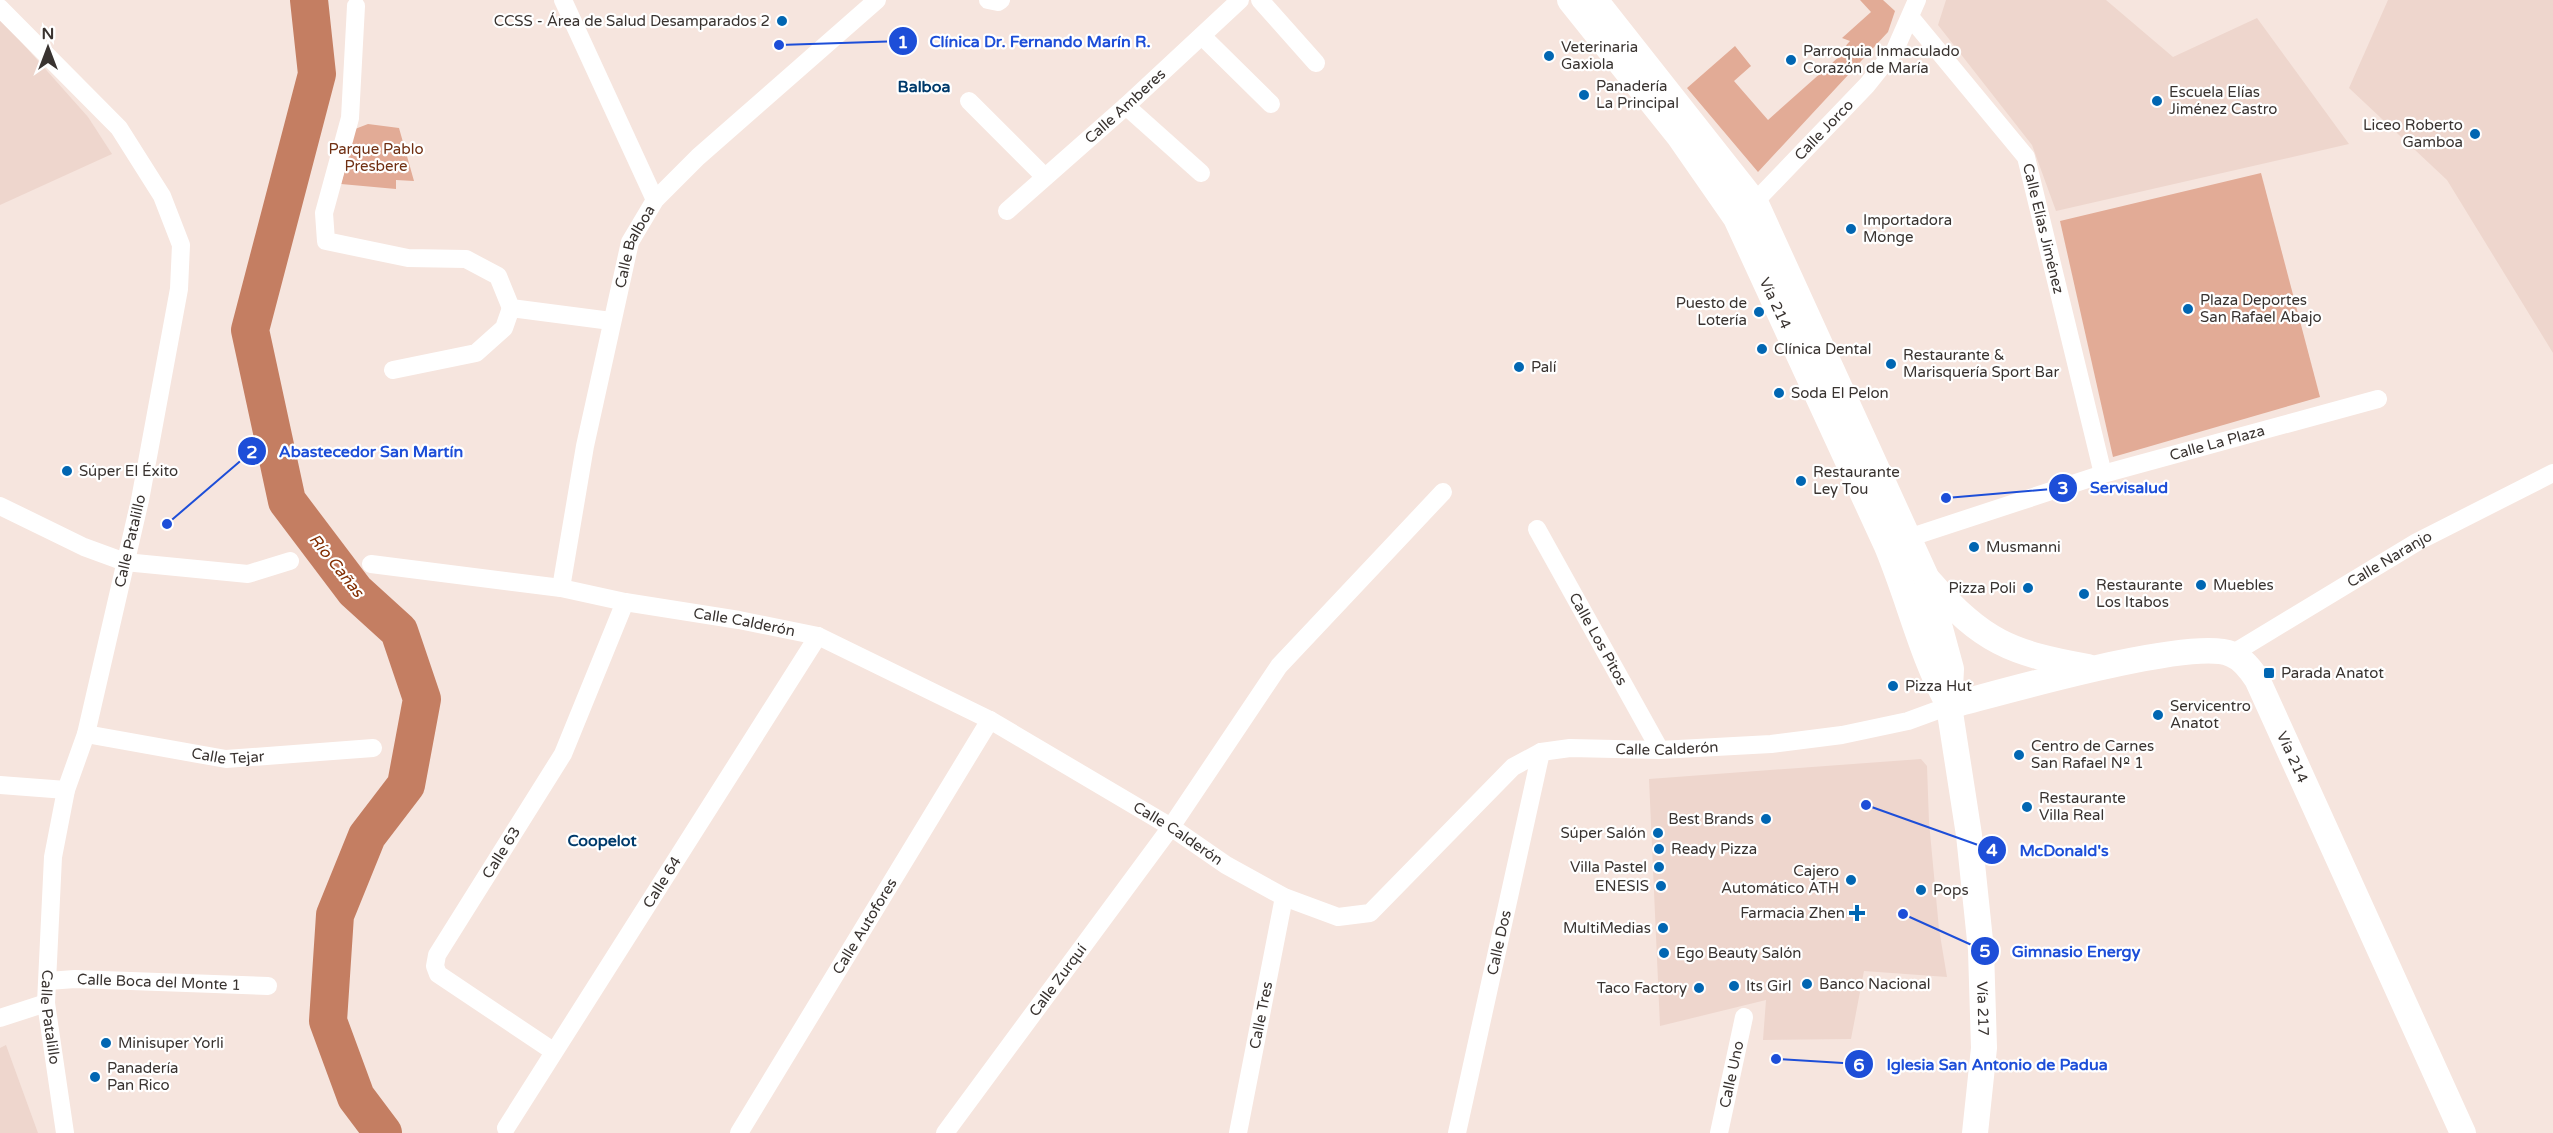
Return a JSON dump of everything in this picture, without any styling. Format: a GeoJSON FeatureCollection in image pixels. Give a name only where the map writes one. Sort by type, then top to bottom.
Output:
{"type":"FeatureCollection","features":[{"type":"Feature","properties":{"kind":"main road","name":"Vía 214"},"geometry":{"type":"LineString","coordinates":[[1570,0],[1679,136],[1746,211]]}},
{"type":"Feature","properties":{"kind":"main road","name":"Vía 214"},"geometry":{"type":"LineString","coordinates":[[1594,0],[1746,211],[1897,541],[1926,577],[1951,669],[1949,706]]}},
{"type":"Feature","properties":{"kind":"main road","name":"Vía 214"},"geometry":{"type":"LineString","coordinates":[[1897,541],[1904,588],[1931,673],[1949,706]]}},
{"type":"Feature","properties":{"kind":"main road"},"geometry":{"type":"LineString","coordinates":[[1926,577],[1956,610],[1986,635],[2036,658],[2097,669]]}},
{"type":"Feature","properties":{"kind":"main road"},"geometry":{"type":"LineString","coordinates":[[1949,706],[2097,669],[2185,651],[2213,650],[2232,654]]}},
{"type":"Feature","properties":{"kind":"main road","name":"Vía 214"},"geometry":{"type":"LineString","coordinates":[[2232,654],[2247,665],[2257,679],[2463,1133]]}},
{"type":"Feature","properties":{"kind":"main road","name":"Vía 217"},"geometry":{"type":"LineString","coordinates":[[1949,706],[1969,835],[1980,950],[1984,1048],[1975,1133]]}},
{"type":"Feature","properties":{"kind":"street"},"geometry":{"type":"LineString","coordinates":[[563,0],[655,200]]}},
{"type":"Feature","properties":{"kind":"street","name":"Calle Balboa"},"geometry":{"type":"LineString","coordinates":[[561,588],[585,446],[630,242],[655,200],[698,157],[877,0]]}},
{"type":"Feature","properties":{"kind":"street"},"geometry":{"type":"LineString","coordinates":[[988,0],[1001,0]]}},
{"type":"Feature","properties":{"kind":"street","name":"Calle Amberes"},"geometry":{"type":"LineString","coordinates":[[1007,211],[1126,106],[1240,0]]}},
{"type":"Feature","properties":{"kind":"street"},"geometry":{"type":"LineString","coordinates":[[1260,0],[1316,63]]}},
{"type":"Feature","properties":{"kind":"street","name":"Calle Jorco"},"geometry":{"type":"LineString","coordinates":[[1746,211],[1867,85],[1895,50],[1917,0]]}},
{"type":"Feature","properties":{"kind":"street"},"geometry":{"type":"LineString","coordinates":[[356,6],[350,118],[324,213],[326,241],[408,258],[465,259],[498,276],[511,308],[504,328],[476,353],[393,370]]}},
{"type":"Feature","properties":{"kind":"street","name":"Calle Patalillo"},"geometry":{"type":"LineString","coordinates":[[0,8],[119,128],[162,196],[181,244],[179,289],[140,500],[86,735],[66,790],[54,857],[46,1003],[65,1133]]}},
{"type":"Feature","properties":{"kind":"street","name":"Calle Elías Jiménez"},"geometry":{"type":"LineString","coordinates":[[1911,18],[2026,157],[2103,474]]}},
{"type":"Feature","properties":{"kind":"street"},"geometry":{"type":"LineString","coordinates":[[1202,36],[1271,104]]}},
{"type":"Feature","properties":{"kind":"street"},"geometry":{"type":"LineString","coordinates":[[969,101],[1045,177]]}},
{"type":"Feature","properties":{"kind":"street"},"geometry":{"type":"LineString","coordinates":[[1126,106],[1201,172]]}},
{"type":"Feature","properties":{"kind":"street"},"geometry":{"type":"LineString","coordinates":[[511,308],[611,321]]}},
{"type":"Feature","properties":{"kind":"street","name":"Calle La Plaza"},"geometry":{"type":"LineString","coordinates":[[1897,541],[2103,474],[2378,399]]}},
{"type":"Feature","properties":{"kind":"street","name":"Calle Naranjo"},"geometry":{"type":"LineString","coordinates":[[2232,654],[2417,542],[2553,473]]}},
{"type":"Feature","properties":{"kind":"street","name":"Calle Zurquí"},"geometry":{"type":"LineString","coordinates":[[945,1133],[1171,827],[1280,666],[1443,492]]}},
{"type":"Feature","properties":{"kind":"street"},"geometry":{"type":"LineString","coordinates":[[0,506],[84,547],[124,562],[248,574],[290,561]]}},
{"type":"Feature","properties":{"kind":"street","name":"Calle Los Pitos"},"geometry":{"type":"LineString","coordinates":[[1537,529],[1660,750]]}},
{"type":"Feature","properties":{"kind":"street","name":"Calle Calderón"},"geometry":{"type":"LineString","coordinates":[[371,564],[561,588],[625,602],[739,620],[818,636],[990,720],[1171,827],[1226,865],[1284,897],[1338,917],[1370,913],[1513,767],[1541,752],[1570,748],[1660,750],[1771,744],[1842,735],[1908,722],[1949,706]]}},
{"type":"Feature","properties":{"kind":"street","name":"Calle 63"},"geometry":{"type":"LineString","coordinates":[[553,1051],[438,974],[435,966],[437,955],[563,754],[625,602]]}},
{"type":"Feature","properties":{"kind":"street","name":"Calle 64"},"geometry":{"type":"LineString","coordinates":[[506,1128],[818,636]]}},
{"type":"Feature","properties":{"kind":"street","name":"Calle Autofores"},"geometry":{"type":"LineString","coordinates":[[739,1133],[990,720]]}},
{"type":"Feature","properties":{"kind":"street","name":"Calle Tejar"},"geometry":{"type":"LineString","coordinates":[[86,735],[226,759],[373,748]]}},
{"type":"Feature","properties":{"kind":"street","name":"Calle Dos"},"geometry":{"type":"LineString","coordinates":[[1457,1133],[1541,752]]}},
{"type":"Feature","properties":{"kind":"street"},"geometry":{"type":"LineString","coordinates":[[0,785],[66,790]]}},
{"type":"Feature","properties":{"kind":"street","name":"Calle Tres"},"geometry":{"type":"LineString","coordinates":[[1238,1133],[1284,897]]}},
{"type":"Feature","properties":{"kind":"street","name":"Calle Boca del Monte 1"},"geometry":{"type":"LineString","coordinates":[[48,981],[75,979],[268,986]]}},
{"type":"Feature","properties":{"kind":"street"},"geometry":{"type":"LineString","coordinates":[[0,1018],[46,1003]]}},
{"type":"Feature","properties":{"kind":"street","name":"Calle Uno"},"geometry":{"type":"LineString","coordinates":[[1719,1133],[1744,1017]]}},
{"type":"Feature","properties":{"kind":"shaded area","name":"Escuela Elías Jiménez Castro"},"geometry":{"type":"Polygon","coordinates":[[[1946,0],[2106,0],[2173,57],[2257,18],[2349,144],[2056,211],[2032,145],[1938,25],[1946,0]]]}},
{"type":"Feature","properties":{"kind":"shaded area","name":"Liceo Roberto Gamboa"},"geometry":{"type":"Polygon","coordinates":[[[2388,0],[2553,0],[2553,353],[2447,180],[2349,88],[2388,0]]]}},
{"type":"Feature","properties":{"kind":"shaded area"},"geometry":{"type":"Polygon","coordinates":[[[0,18],[88,117],[112,154],[0,205],[0,18]]]}},
{"type":"Feature","properties":{"kind":"shaded area"},"geometry":{"type":"Polygon","coordinates":[[[1921,759],[1927,766],[1929,822],[1939,929],[1947,977],[1864,971],[1851,1039],[1763,1040],[1766,1000],[1660,1026],[1649,779],[1921,759]]]}},
{"type":"Feature","properties":{"kind":"shaded area"},"geometry":{"type":"Polygon","coordinates":[[[6,1045],[38,1133],[0,1133],[0,1048],[6,1045]]]}},
{"type":"Feature","properties":{"kind":"green space"},"geometry":{"type":"Polygon","coordinates":[[[1860,0],[1883,0],[1895,11],[1888,32],[1758,172],[1687,88],[1735,46],[1751,66],[1734,81],[1768,120],[1841,55],[1842,50],[1850,41],[1842,38],[1871,12],[1860,0]]]}},
{"type":"Feature","properties":{"kind":"green space","name":"Parque Pablo Presbere"},"geometry":{"type":"Polygon","coordinates":[[[368,124],[399,128],[414,181],[396,180],[396,189],[341,184],[355,129],[368,124]]]}},
{"type":"Feature","properties":{"kind":"green space","name":"Plaza Deportes San Rafael Abajo"},"geometry":{"type":"Polygon","coordinates":[[[2261,173],[2320,397],[2113,457],[2060,221],[2261,173]]]}},
{"type":"Feature","properties":{"kind":"waterway","name":"Río Cañas"},"geometry":{"type":"LineString","coordinates":[[309,0],[317,74],[250,330],[287,501],[355,591],[399,631],[422,699],[406,785],[367,836],[335,915],[328,1021],[356,1097],[383,1133]]}},
{"type":"Feature","properties":{"kind":"place","name":"CCSS - Área de Salud Desamparados 2"},"geometry":{"type":"Point","coordinates":[782,21]}},
{"type":"Feature","properties":{"kind":"place","name":"Clínica Dr. Fernando Marín R."},"geometry":{"type":"Point","coordinates":[779,45]}},
{"type":"Feature","properties":{"kind":"place","name":"Veterinaria Gaxiola"},"geometry":{"type":"Point","coordinates":[1549,56]}},
{"type":"Feature","properties":{"kind":"place","name":"Parroquia Inmaculado Corazón de María"},"geometry":{"type":"Point","coordinates":[1791,60]}},
{"type":"Feature","properties":{"kind":"place","name":"Panadería La Principal"},"geometry":{"type":"Point","coordinates":[1584,95]}},
{"type":"Feature","properties":{"kind":"place","name":"Escuela Elías Jiménez Castro"},"geometry":{"type":"Point","coordinates":[2157,101]}},
{"type":"Feature","properties":{"kind":"place","name":"Liceo Roberto Gamboa"},"geometry":{"type":"Point","coordinates":[2475,134]}},
{"type":"Feature","properties":{"kind":"place","name":"Importadora Monge"},"geometry":{"type":"Point","coordinates":[1851,229]}},
{"type":"Feature","properties":{"kind":"place","name":"Plaza Deportes San Rafael Abajo"},"geometry":{"type":"Point","coordinates":[2188,309]}},
{"type":"Feature","properties":{"kind":"place","name":"Puesto de Lotería"},"geometry":{"type":"Point","coordinates":[1759,312]}},
{"type":"Feature","properties":{"kind":"place","name":"Clínica Dental"},"geometry":{"type":"Point","coordinates":[1762,349]}},
{"type":"Feature","properties":{"kind":"place","name":"Restaurante & Marisquería Sport Bar"},"geometry":{"type":"Point","coordinates":[1891,364]}},
{"type":"Feature","properties":{"kind":"place","name":"Palí"},"geometry":{"type":"Point","coordinates":[1519,367]}},
{"type":"Feature","properties":{"kind":"place","name":"Soda El Pelon"},"geometry":{"type":"Point","coordinates":[1779,393]}},
{"type":"Feature","properties":{"kind":"place","name":"Súper El Éxito"},"geometry":{"type":"Point","coordinates":[67,471]}},
{"type":"Feature","properties":{"kind":"place","name":"Restaurante Ley Tou"},"geometry":{"type":"Point","coordinates":[1801,481]}},
{"type":"Feature","properties":{"kind":"place","name":"Servisalud"},"geometry":{"type":"Point","coordinates":[1946,498]}},
{"type":"Feature","properties":{"kind":"place","name":"Abastecedor San Martín"},"geometry":{"type":"Point","coordinates":[167,524]}},
{"type":"Feature","properties":{"kind":"place","name":"Musmanni"},"geometry":{"type":"Point","coordinates":[1974,547]}},
{"type":"Feature","properties":{"kind":"place","name":"Muebles"},"geometry":{"type":"Point","coordinates":[2201,585]}},
{"type":"Feature","properties":{"kind":"place","name":"Pizza Poli"},"geometry":{"type":"Point","coordinates":[2028,588]}},
{"type":"Feature","properties":{"kind":"place","name":"Restaurante Los Itabos"},"geometry":{"type":"Point","coordinates":[2084,594]}},
{"type":"Feature","properties":{"kind":"place","name":"Parada Anatot"},"geometry":{"type":"Point","coordinates":[2269,673]}},
{"type":"Feature","properties":{"kind":"place","name":"Pizza Hut"},"geometry":{"type":"Point","coordinates":[1893,686]}},
{"type":"Feature","properties":{"kind":"place","name":"Servicentro Anatot"},"geometry":{"type":"Point","coordinates":[2158,715]}},
{"type":"Feature","properties":{"kind":"place","name":"Centro de Carnes San Rafael Nº 1"},"geometry":{"type":"Point","coordinates":[2019,755]}},
{"type":"Feature","properties":{"kind":"place","name":"McDonald's"},"geometry":{"type":"Point","coordinates":[1866,805]}},
{"type":"Feature","properties":{"kind":"place","name":"Restaurante Villa Real"},"geometry":{"type":"Point","coordinates":[2027,807]}},
{"type":"Feature","properties":{"kind":"place","name":"Best Brands"},"geometry":{"type":"Point","coordinates":[1766,819]}},
{"type":"Feature","properties":{"kind":"place","name":"Súper Salón"},"geometry":{"type":"Point","coordinates":[1658,833]}},
{"type":"Feature","properties":{"kind":"place","name":"Ready Pizza"},"geometry":{"type":"Point","coordinates":[1659,849]}},
{"type":"Feature","properties":{"kind":"place","name":"Villa Pastel"},"geometry":{"type":"Point","coordinates":[1659,867]}},
{"type":"Feature","properties":{"kind":"place","name":"Cajero Automático ATH"},"geometry":{"type":"Point","coordinates":[1851,880]}},
{"type":"Feature","properties":{"kind":"place","name":"ENESIS"},"geometry":{"type":"Point","coordinates":[1661,886]}},
{"type":"Feature","properties":{"kind":"place","name":"Pops"},"geometry":{"type":"Point","coordinates":[1921,890]}},
{"type":"Feature","properties":{"kind":"place","name":"Farmacia Zhen"},"geometry":{"type":"Point","coordinates":[1857,913]}},
{"type":"Feature","properties":{"kind":"place","name":"Gimnasio Energy"},"geometry":{"type":"Point","coordinates":[1903,914]}},
{"type":"Feature","properties":{"kind":"place","name":"MultiMedias"},"geometry":{"type":"Point","coordinates":[1663,928]}},
{"type":"Feature","properties":{"kind":"place","name":"Ego Beauty Salón"},"geometry":{"type":"Point","coordinates":[1664,953]}},
{"type":"Feature","properties":{"kind":"place","name":"Banco Nacional"},"geometry":{"type":"Point","coordinates":[1807,984]}},
{"type":"Feature","properties":{"kind":"place","name":"Its Girl"},"geometry":{"type":"Point","coordinates":[1734,986]}},
{"type":"Feature","properties":{"kind":"place","name":"Taco Factory"},"geometry":{"type":"Point","coordinates":[1699,988]}},
{"type":"Feature","properties":{"kind":"place","name":"Minisuper Yorli"},"geometry":{"type":"Point","coordinates":[106,1043]}},
{"type":"Feature","properties":{"kind":"place","name":"Iglesia San Antonio de Padua"},"geometry":{"type":"Point","coordinates":[1776,1059]}},
{"type":"Feature","properties":{"kind":"place","name":"Panadería Pan Rico"},"geometry":{"type":"Point","coordinates":[95,1077]}},
{"type":"Feature","properties":{"kind":"district","name":"Balboa"},"geometry":{"type":"Point","coordinates":[924,86]}},
{"type":"Feature","properties":{"kind":"district","name":"Coopelot"},"geometry":{"type":"Point","coordinates":[602,840]}}]}
